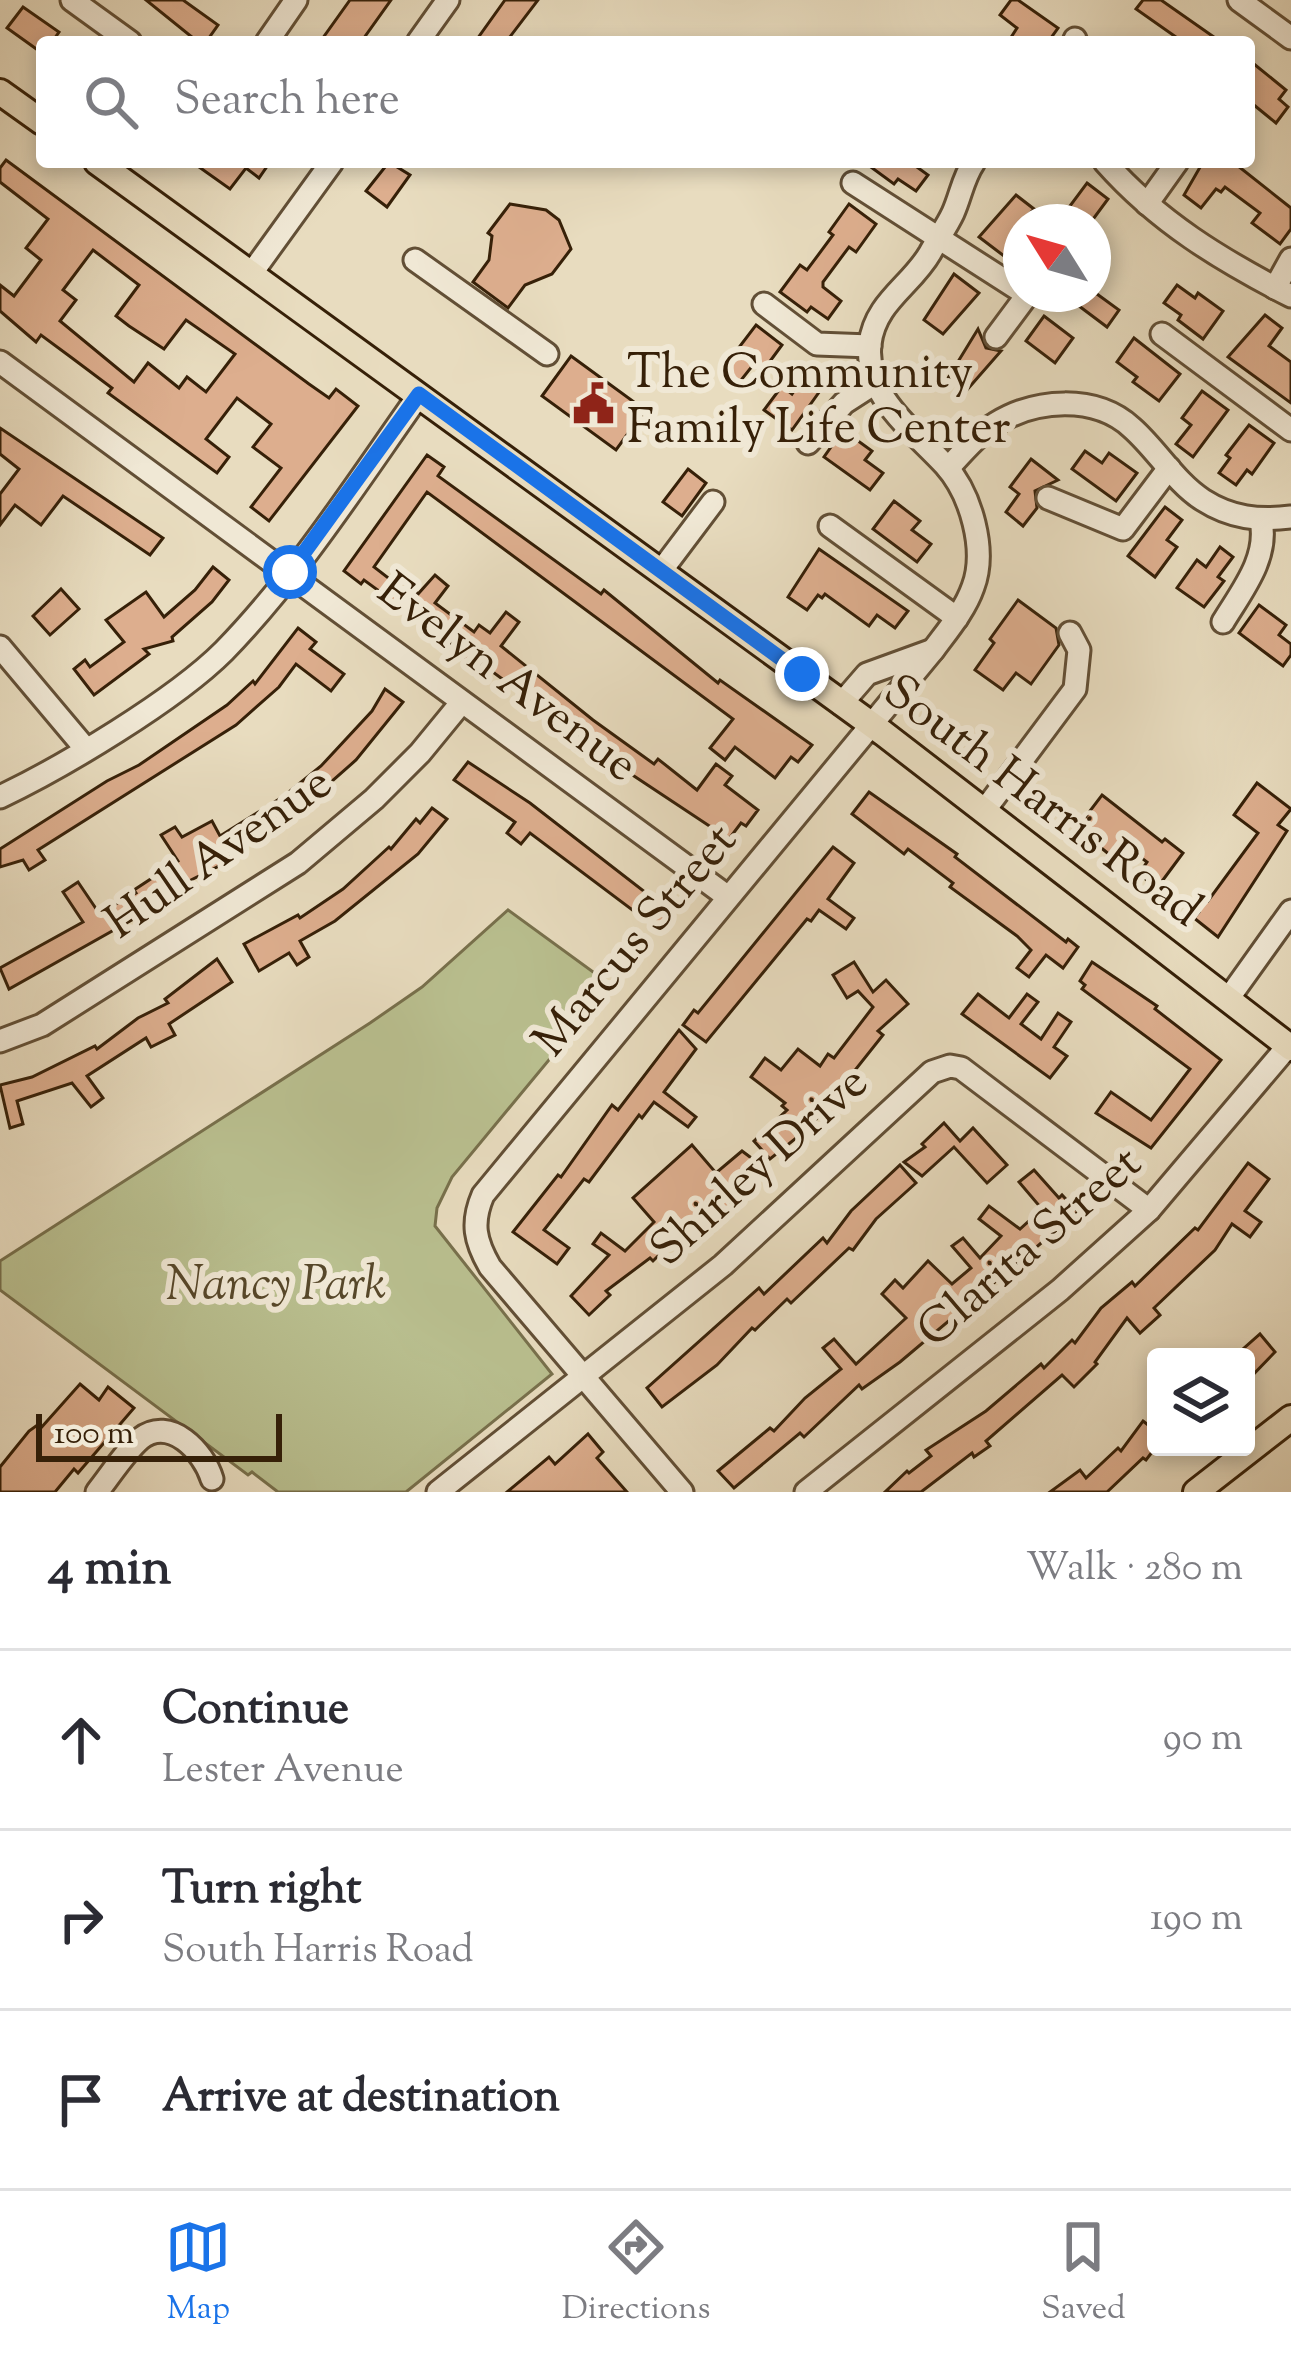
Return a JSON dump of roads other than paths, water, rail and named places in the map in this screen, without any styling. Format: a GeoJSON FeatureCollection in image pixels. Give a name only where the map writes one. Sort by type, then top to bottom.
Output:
{"type":"FeatureCollection","features":[{"type":"Feature","properties":{"kind":"main road"},"geometry":{"type":"LineString","coordinates":[[0,92],[36,118]]}},
{"type":"Feature","properties":{"kind":"main road","name":"South Harris Road"},"geometry":{"type":"LineString","coordinates":[[106,168],[871,724],[1290,1047]]}},
{"type":"Feature","properties":{"kind":"main road"},"geometry":{"type":"LineString","coordinates":[[1196,1492],[1287,1429]]}},
{"type":"Feature","properties":{"kind":"street"},"geometry":{"type":"LineString","coordinates":[[72,0],[122,36]]}},
{"type":"Feature","properties":{"kind":"street"},"geometry":{"type":"LineString","coordinates":[[271,36],[296,0]]}},
{"type":"Feature","properties":{"kind":"street"},"geometry":{"type":"LineString","coordinates":[[422,36],[448,0]]}},
{"type":"Feature","properties":{"kind":"street"},"geometry":{"type":"LineString","coordinates":[[1239,0],[1291,38]]}},
{"type":"Feature","properties":{"kind":"street"},"geometry":{"type":"LineString","coordinates":[[251,274],[328,168]]}},
{"type":"Feature","properties":{"kind":"street"},"geometry":{"type":"LineString","coordinates":[[971,168],[929,255],[875,320],[870,346],[875,383],[898,418],[948,468],[992,425],[1028,408],[1061,404],[1100,410],[1129,424],[1200,498],[1224,512],[1261,521],[1291,517]]}},
{"type":"Feature","properties":{"kind":"street"},"geometry":{"type":"LineString","coordinates":[[1111,168],[1181,234],[1283,292],[1291,259]]}},
{"type":"Feature","properties":{"kind":"street"},"geometry":{"type":"LineString","coordinates":[[1147,204],[1173,168]]}},
{"type":"Feature","properties":{"kind":"street"},"geometry":{"type":"LineString","coordinates":[[853,183],[1003,278]]}},
{"type":"Feature","properties":{"kind":"street"},"geometry":{"type":"LineString","coordinates":[[415,260],[547,354]]}},
{"type":"Feature","properties":{"kind":"street"},"geometry":{"type":"LineString","coordinates":[[764,304],[818,344],[870,346]]}},
{"type":"Feature","properties":{"kind":"street"},"geometry":{"type":"LineString","coordinates":[[996,337],[1012,312]]}},
{"type":"Feature","properties":{"kind":"street"},"geometry":{"type":"LineString","coordinates":[[1162,334],[1291,430]]}},
{"type":"Feature","properties":{"kind":"street","name":"Evelyn Avenue"},"geometry":{"type":"LineString","coordinates":[[0,362],[728,897]]}},
{"type":"Feature","properties":{"kind":"street"},"geometry":{"type":"LineString","coordinates":[[808,443],[844,404],[875,383]]}},
{"type":"Feature","properties":{"kind":"street"},"geometry":{"type":"LineString","coordinates":[[0,797],[168,696],[220,655],[290,572],[419,394]]}},
{"type":"Feature","properties":{"kind":"street"},"geometry":{"type":"LineString","coordinates":[[1048,498],[1123,529],[1169,467]]}},
{"type":"Feature","properties":{"kind":"street","name":"Marcus Street"},"geometry":{"type":"LineString","coordinates":[[584,1376],[490,1267],[478,1246],[474,1216],[483,1195],[957,618],[974,587],[979,549],[967,507],[948,468]]}},
{"type":"Feature","properties":{"kind":"street"},"geometry":{"type":"LineString","coordinates":[[661,572],[713,502]]}},
{"type":"Feature","properties":{"kind":"street"},"geometry":{"type":"LineString","coordinates":[[1223,622],[1254,569],[1264,534],[1261,521]]}},
{"type":"Feature","properties":{"kind":"street"},"geometry":{"type":"LineString","coordinates":[[830,526],[957,618]]}},
{"type":"Feature","properties":{"kind":"street"},"geometry":{"type":"LineString","coordinates":[[984,811],[1075,688],[1079,650],[1070,633]]}},
{"type":"Feature","properties":{"kind":"street"},"geometry":{"type":"LineString","coordinates":[[0,647],[85,748]]}},
{"type":"Feature","properties":{"kind":"street"},"geometry":{"type":"LineString","coordinates":[[841,704],[867,674],[934,650]]}},
{"type":"Feature","properties":{"kind":"street","name":"Hull Avenue"},"geometry":{"type":"LineString","coordinates":[[0,1041],[42,1025],[298,863],[421,753],[461,703]]}},
{"type":"Feature","properties":{"kind":"street"},"geometry":{"type":"LineString","coordinates":[[1228,999],[1291,911]]}},
{"type":"Feature","properties":{"kind":"street","name":"Clarita Street"},"geometry":{"type":"LineString","coordinates":[[806,1492],[1060,1290],[1149,1210],[1290,1047]]}},
{"type":"Feature","properties":{"kind":"street","name":"Shirley Drive"},"geometry":{"type":"LineString","coordinates":[[438,1492],[723,1265],[927,1075],[950,1066],[961,1068],[1149,1210]]}},
{"type":"Feature","properties":{"kind":"street"},"geometry":{"type":"LineString","coordinates":[[584,1376],[682,1492]]}},
{"type":"Feature","properties":{"kind":"street"},"geometry":{"type":"LineString","coordinates":[[97,1492],[142,1437],[158,1432],[181,1437],[203,1456],[212,1479]]}},
{"type":"Feature","properties":{"kind":"place","name":"The Community Family Life Center"},"geometry":{"type":"Point","coordinates":[593,403]}},
{"type":"Feature","properties":{"kind":"park label","name":"Nancy Park"},"geometry":{"type":"Point","coordinates":[276,1286]}}]}
